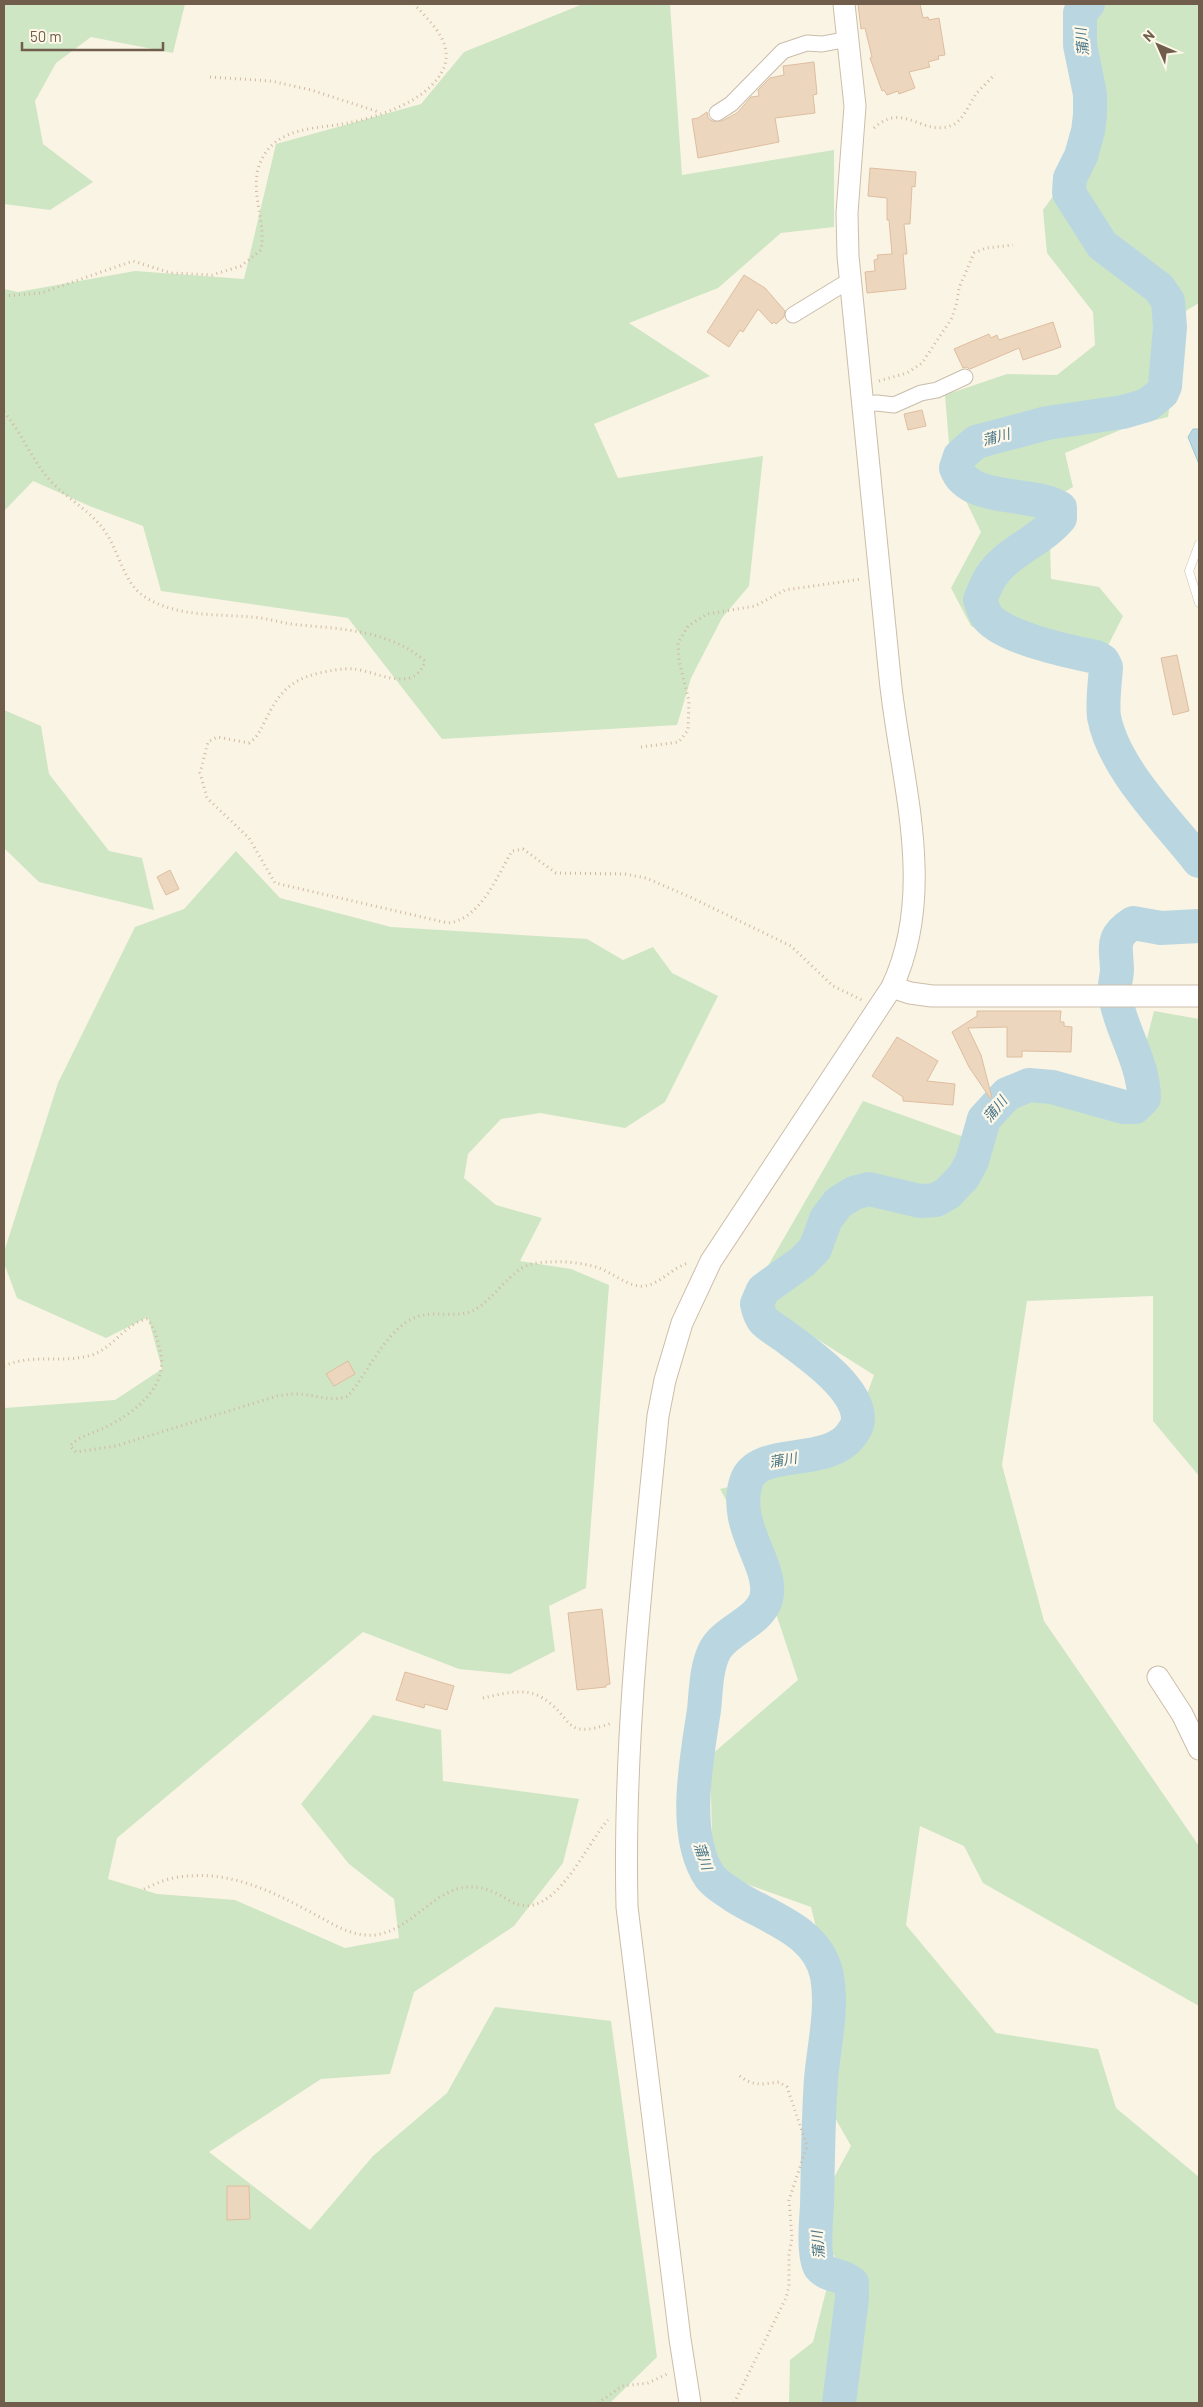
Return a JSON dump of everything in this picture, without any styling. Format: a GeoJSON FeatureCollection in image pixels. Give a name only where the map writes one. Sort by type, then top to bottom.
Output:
{"type":"FeatureCollection","features":[{"type":"Feature","properties":{"kind":"street"},"geometry":{"type":"LineString","coordinates":[[690,2403],[627,1915],[626,1811],[630,1721],[658,1416],[665,1380],[682,1323],[710,1264],[882,1006],[900,970],[908,941],[914,872],[906,787],[890,684],[851,284],[847,214],[855,130],[855,106],[844,4]]}},
{"type":"Feature","properties":{"kind":"street"},"geometry":{"type":"LineString","coordinates":[[717,114],[731,104],[784,51],[807,43],[822,44],[849,39]]}},
{"type":"Feature","properties":{"kind":"street"},"geometry":{"type":"LineString","coordinates":[[793,315],[842,285],[851,284]]}},
{"type":"Feature","properties":{"kind":"street"},"geometry":{"type":"LineString","coordinates":[[862,395],[877,403],[894,405],[921,393],[937,390],[965,377]]}},
{"type":"Feature","properties":{"kind":"street"},"geometry":{"type":"LineString","coordinates":[[892,987],[910,993],[932,996],[1199,996]]}},
{"type":"Feature","properties":{"kind":"street"},"geometry":{"type":"LineString","coordinates":[[1158,1677],[1182,1714],[1199,1749]]}},
{"type":"Feature","properties":{"kind":"lane"},"geometry":{"type":"LineString","coordinates":[[1199,544],[1194,553],[1189,571],[1199,603]]}},
{"type":"Feature","properties":{"kind":"path"},"geometry":{"type":"LineString","coordinates":[[4,296],[42,292],[133,261],[171,273],[212,275],[241,266],[261,250],[264,236],[256,175],[263,156],[278,139],[310,128],[350,122],[380,113],[424,94],[442,72],[447,60],[447,48],[438,30],[414,4]]}},
{"type":"Feature","properties":{"kind":"path"},"geometry":{"type":"LineString","coordinates":[[872,133],[875,127],[886,120],[900,116],[938,127],[950,126],[958,121],[977,93],[995,74]]}},
{"type":"Feature","properties":{"kind":"path"},"geometry":{"type":"LineString","coordinates":[[210,77],[279,83],[311,90],[380,113]]}},
{"type":"Feature","properties":{"kind":"path"},"geometry":{"type":"LineString","coordinates":[[862,395],[907,373],[922,363],[952,318],[959,288],[974,253],[986,248],[1013,245]]}},
{"type":"Feature","properties":{"kind":"path"},"geometry":{"type":"LineString","coordinates":[[4,412],[49,480],[106,532],[133,586],[143,596],[178,610],[205,615],[253,617],[299,625],[330,626],[376,636],[413,651],[425,662],[423,667],[410,679],[394,680],[354,669],[319,673],[299,680],[286,687],[276,698],[257,737],[249,743],[217,738],[208,742],[200,773],[207,798],[249,838],[276,883],[448,923],[457,922],[469,916],[478,907],[512,851],[523,849],[556,873],[625,874],[646,878],[690,897],[732,919],[785,942],[834,986],[857,998],[882,1006]]}},
{"type":"Feature","properties":{"kind":"path"},"geometry":{"type":"LineString","coordinates":[[641,747],[679,742],[688,730],[689,701],[678,643],[688,626],[707,614],[755,606],[785,590],[880,576]]}},
{"type":"Feature","properties":{"kind":"path"},"geometry":{"type":"LineString","coordinates":[[4,1366],[36,1358],[75,1359],[94,1354],[108,1346],[140,1320],[147,1319],[152,1324],[163,1361],[161,1375],[155,1388],[132,1411],[103,1429],[80,1436],[70,1446],[76,1452],[94,1450],[116,1446],[277,1396],[297,1394],[323,1399],[340,1399],[348,1396],[385,1342],[408,1320],[423,1315],[464,1313],[476,1310],[527,1265],[551,1262],[576,1263],[597,1267],[636,1286],[645,1286],[663,1279],[681,1265],[701,1260],[710,1264]]}},
{"type":"Feature","properties":{"kind":"path"},"geometry":{"type":"LineString","coordinates":[[483,1698],[505,1693],[529,1693],[540,1696],[552,1706],[567,1724],[577,1730],[587,1730],[616,1721],[630,1721]]}},
{"type":"Feature","properties":{"kind":"path"},"geometry":{"type":"LineString","coordinates":[[144,1889],[171,1878],[201,1875],[226,1876],[298,1905],[346,1932],[376,1935],[395,1928],[446,1894],[458,1889],[482,1887],[516,1904],[533,1906],[548,1899],[567,1878],[605,1823],[616,1811],[626,1811]]}},
{"type":"Feature","properties":{"kind":"path"},"geometry":{"type":"LineString","coordinates":[[734,2403],[786,2298],[792,2238],[789,2200],[808,2146],[787,2087],[779,2082],[756,2085],[747,2082],[737,2074]]}},
{"type":"Feature","properties":{"kind":"path"},"geometry":{"type":"LineString","coordinates":[[598,2403],[622,2386],[648,2383],[667,2374],[685,2372]]}},
{"type":"Feature","properties":{"kind":"green space"},"geometry":{"type":"Polygon","coordinates":[[[4,4],[185,4],[173,53],[91,37],[56,63],[35,101],[43,144],[93,182],[50,210],[4,204],[4,4]]]}},
{"type":"Feature","properties":{"kind":"green space"},"geometry":{"type":"Polygon","coordinates":[[[583,4],[670,4],[682,175],[834,150],[834,227],[781,233],[718,288],[629,323],[710,376],[594,424],[618,478],[763,456],[749,586],[722,618],[691,678],[677,725],[442,739],[348,618],[161,591],[143,526],[92,507],[33,481],[4,511],[4,289],[18,292],[135,271],[244,279],[276,144],[421,104],[464,52],[583,4]]]}},
{"type":"Feature","properties":{"kind":"green space"},"geometry":{"type":"Polygon","coordinates":[[[1096,4],[1199,4],[1199,303],[1184,312],[1168,417],[1130,426],[1065,453],[1073,487],[1049,501],[1051,579],[1099,587],[1123,616],[1095,671],[1012,644],[971,626],[951,588],[981,532],[964,497],[950,455],[945,395],[1007,374],[1057,375],[1095,345],[1093,312],[1047,253],[1043,210],[1078,162],[1075,29],[1096,4]]]}},
{"type":"Feature","properties":{"kind":"green space"},"geometry":{"type":"Polygon","coordinates":[[[4,710],[41,726],[49,774],[109,851],[142,858],[154,910],[39,882],[4,848],[4,710]]]}},
{"type":"Feature","properties":{"kind":"green space"},"geometry":{"type":"Polygon","coordinates":[[[236,851],[280,898],[391,927],[587,939],[623,960],[653,947],[672,973],[718,996],[665,1102],[625,1128],[540,1113],[501,1119],[468,1154],[464,1178],[496,1205],[542,1218],[520,1261],[571,1269],[609,1285],[586,1588],[549,1606],[555,1651],[510,1674],[459,1669],[363,1632],[117,1838],[108,1879],[157,1894],[235,1900],[345,1948],[399,1938],[394,1899],[349,1864],[301,1804],[373,1715],[441,1730],[443,1781],[579,1799],[563,1863],[514,1926],[414,1992],[390,2074],[321,2079],[209,2152],[310,2230],[373,2156],[447,2093],[495,2007],[611,2021],[657,2357],[610,2403],[4,2403],[4,1408],[115,1400],[162,1369],[148,1317],[106,1338],[17,1298],[4,1263],[4,1252],[58,1083],[135,927],[184,909],[236,851]]]}},
{"type":"Feature","properties":{"kind":"green space"},"geometry":{"type":"Polygon","coordinates":[[[1154,1011],[1199,1019],[1199,1476],[1153,1421],[1153,1296],[1027,1301],[1002,1465],[1044,1621],[1199,1846],[1199,2006],[983,1883],[964,1846],[920,1826],[906,1925],[996,2033],[1098,2049],[1116,2108],[1199,2177],[1199,2403],[789,2403],[790,2360],[813,2342],[835,2256],[805,2231],[851,2146],[822,2095],[827,1972],[811,1907],[713,1872],[710,1756],[798,1680],[757,1556],[720,1489],[843,1461],[874,1375],[750,1297],[863,1101],[961,1136],[1007,1090],[1133,1094],[1154,1011]]]}},
{"type":"Feature","properties":{"kind":"water"},"geometry":{"type":"Polygon","coordinates":[[[1193,429],[1199,429],[1199,464],[1188,437],[1193,429]]]}},
{"type":"Feature","properties":{"kind":"building"},"geometry":{"type":"Polygon","coordinates":[[[858,4],[920,4],[923,18],[928,17],[929,20],[939,18],[945,55],[938,56],[939,59],[928,62],[930,67],[909,72],[915,88],[899,94],[898,91],[887,95],[884,90],[882,91],[870,58],[872,57],[865,28],[861,29],[858,4]]]}},
{"type":"Feature","properties":{"kind":"building"},"geometry":{"type":"Polygon","coordinates":[[[814,62],[817,94],[813,95],[815,113],[775,118],[779,142],[698,158],[692,119],[698,118],[707,112],[708,118],[712,121],[722,121],[737,113],[751,97],[759,96],[758,90],[770,78],[784,75],[783,66],[814,62]]]}},
{"type":"Feature","properties":{"kind":"building"},"geometry":{"type":"Polygon","coordinates":[[[870,168],[916,172],[915,187],[912,186],[910,224],[904,224],[907,254],[903,254],[906,289],[867,293],[865,272],[875,271],[874,260],[878,259],[877,255],[892,254],[889,220],[887,220],[887,198],[868,196],[870,168]]]}},
{"type":"Feature","properties":{"kind":"building"},"geometry":{"type":"Polygon","coordinates":[[[744,275],[765,288],[785,311],[784,317],[776,324],[774,322],[772,324],[758,309],[743,332],[740,330],[729,347],[707,332],[744,275]]]}},
{"type":"Feature","properties":{"kind":"building"},"geometry":{"type":"Polygon","coordinates":[[[1053,322],[1061,347],[1023,360],[1019,348],[970,369],[963,368],[954,349],[989,334],[991,338],[997,335],[999,340],[1053,322]]]}},
{"type":"Feature","properties":{"kind":"building"},"geometry":{"type":"Polygon","coordinates":[[[922,410],[926,426],[908,430],[904,414],[922,410]]]}},
{"type":"Feature","properties":{"kind":"building"},"geometry":{"type":"Polygon","coordinates":[[[1177,655],[1189,711],[1173,715],[1161,658],[1177,655]]]}},
{"type":"Feature","properties":{"kind":"building"},"geometry":{"type":"Polygon","coordinates":[[[170,870],[179,889],[166,895],[157,877],[170,870]]]}},
{"type":"Feature","properties":{"kind":"building"},"geometry":{"type":"Polygon","coordinates":[[[977,1011],[1061,1011],[1060,1022],[1064,1022],[1064,1026],[1072,1027],[1071,1052],[1022,1051],[1022,1057],[1007,1057],[1007,1027],[968,1028],[981,1055],[992,1098],[990,1098],[969,1067],[952,1032],[977,1016],[977,1011]]]}},
{"type":"Feature","properties":{"kind":"building"},"geometry":{"type":"Polygon","coordinates":[[[897,1037],[938,1061],[927,1081],[955,1084],[953,1105],[903,1101],[903,1097],[872,1076],[897,1037]]]}},
{"type":"Feature","properties":{"kind":"building"},"geometry":{"type":"Polygon","coordinates":[[[348,1361],[355,1374],[334,1386],[326,1374],[348,1361]]]}},
{"type":"Feature","properties":{"kind":"building"},"geometry":{"type":"Polygon","coordinates":[[[602,1609],[610,1684],[606,1685],[606,1687],[577,1690],[568,1613],[602,1609]]]}},
{"type":"Feature","properties":{"kind":"building"},"geometry":{"type":"Polygon","coordinates":[[[405,1672],[454,1686],[447,1710],[425,1704],[424,1708],[396,1700],[405,1672]]]}},
{"type":"Feature","properties":{"kind":"building"},"geometry":{"type":"Polygon","coordinates":[[[227,2186],[249,2186],[250,2219],[227,2220],[227,2186]]]}},
{"type":"Feature","properties":{"kind":"waterway","name":"蒲川"},"geometry":{"type":"LineString","coordinates":[[1088,4],[1080,13],[1080,45],[1090,94],[1090,115],[1081,156],[1070,178],[1069,193],[1102,245],[1159,288],[1168,301],[1170,327],[1165,386],[1162,393],[1147,405],[1123,412],[1047,423],[976,442],[960,456],[956,468],[963,479],[974,487],[988,492],[1048,503],[1060,508],[1060,518],[1005,561],[990,578],[980,600],[984,611],[993,623],[1020,637],[1096,657],[1103,661],[1106,667],[1103,699],[1104,717],[1119,756],[1143,793],[1199,861]]}},
{"type":"Feature","properties":{"kind":"waterway","name":"蒲川"},"geometry":{"type":"LineString","coordinates":[[839,2403],[852,2298],[852,2283],[823,2270],[816,2255],[820,2095],[829,2014],[827,1976],[822,1960],[803,1936],[734,1896],[710,1877],[701,1860],[696,1840],[694,1818],[695,1772],[707,1679],[712,1657],[720,1643],[757,1614],[766,1599],[765,1573],[744,1515],[743,1499],[746,1482],[753,1471],[764,1464],[810,1455],[840,1445],[851,1435],[858,1421],[856,1407],[841,1383],[817,1361],[764,1321],[757,1304],[763,1290],[802,1262],[815,1249],[826,1219],[838,1203],[854,1193],[869,1189],[920,1201],[936,1200],[948,1193],[964,1176],[972,1161],[984,1119],[1007,1094],[1029,1085],[1052,1087],[1124,1107],[1135,1107],[1144,1098],[1143,1085],[1115,996],[1116,942],[1121,933],[1133,923],[1161,928],[1199,926]]}}]}
